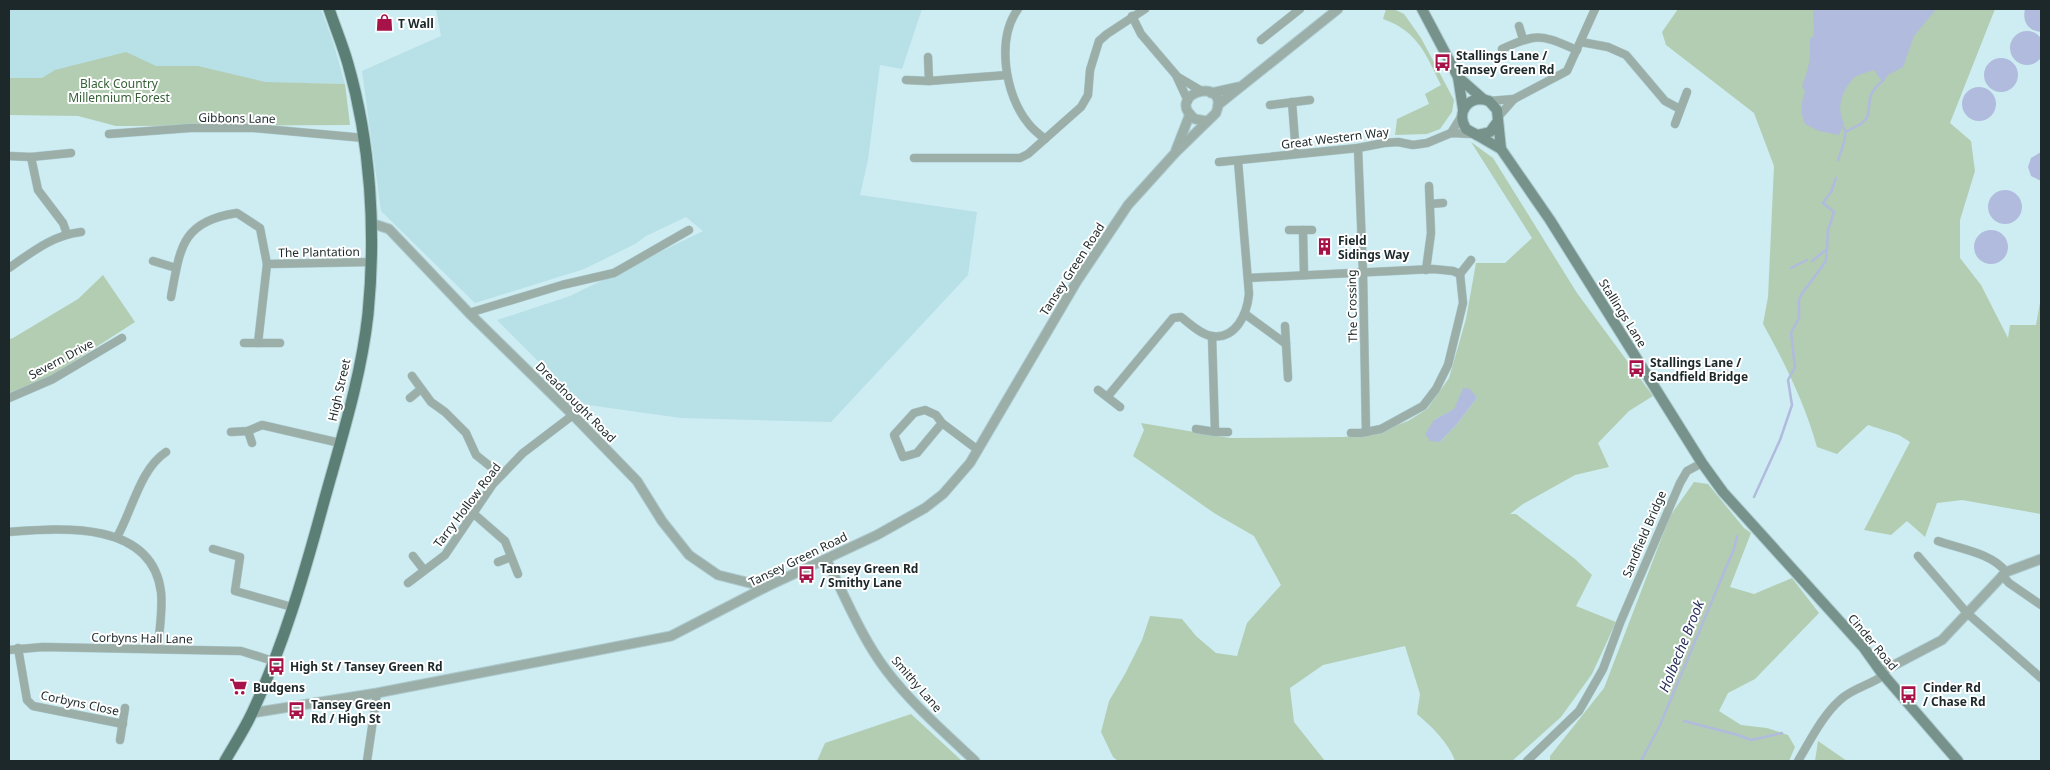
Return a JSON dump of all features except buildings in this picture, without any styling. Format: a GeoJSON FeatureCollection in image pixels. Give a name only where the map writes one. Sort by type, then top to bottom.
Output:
{"type":"FeatureCollection","features":[{"type":"Feature","properties":{"kind":"main road","name":"High Street"},"geometry":{"type":"LineString","coordinates":[[225,761],[252,714],[306,567],[340,443],[368,315],[371,223],[364,138],[348,63],[329,9]]}},
{"type":"Feature","properties":{"kind":"main road"},"geometry":{"type":"LineString","coordinates":[[1418,9],[1424,11],[1458,77],[1462,113],[1466,129],[1474,135],[1490,132],[1498,119],[1494,105],[1458,77]]}},
{"type":"Feature","properties":{"kind":"main road"},"geometry":{"type":"LineString","coordinates":[[1462,113],[1468,102],[1476,99],[1486,100]]}},
{"type":"Feature","properties":{"kind":"main road","name":"Stallings Lane"},"geometry":{"type":"LineString","coordinates":[[1498,119],[1501,149]]}},
{"type":"Feature","properties":{"kind":"main road","name":"Stallings Lane"},"geometry":{"type":"LineString","coordinates":[[1474,135],[1501,149],[1550,220],[1702,463],[1723,492],[1767,541]]}},
{"type":"Feature","properties":{"kind":"main road","name":"Cinder Road"},"geometry":{"type":"LineString","coordinates":[[1767,541],[1864,648],[1883,674],[1958,761]]}},
{"type":"Feature","properties":{"kind":"street"},"geometry":{"type":"LineString","coordinates":[[1018,9],[1014,14],[1006,42],[1007,75],[1019,110],[1028,124],[1045,139]]}},
{"type":"Feature","properties":{"kind":"street"},"geometry":{"type":"LineString","coordinates":[[914,158],[1020,158],[1028,154],[1081,107],[1088,95],[1090,70],[1099,41],[1132,16],[1145,9]]}},
{"type":"Feature","properties":{"kind":"street","name":"Tansey Green Road"},"geometry":{"type":"LineString","coordinates":[[252,714],[376,693],[672,636],[766,587],[877,535],[925,508],[948,488],[970,463],[1077,281],[1128,205],[1206,120],[1216,113],[1218,105],[1238,87],[1338,9]]}},
{"type":"Feature","properties":{"kind":"street"},"geometry":{"type":"LineString","coordinates":[[1498,119],[1514,99],[1567,71],[1595,9]]}},
{"type":"Feature","properties":{"kind":"street"},"geometry":{"type":"LineString","coordinates":[[1261,40],[1297,10]]}},
{"type":"Feature","properties":{"kind":"street"},"geometry":{"type":"LineString","coordinates":[[1132,16],[1141,34],[1176,76],[1188,101],[1195,92],[1200,90]]}},
{"type":"Feature","properties":{"kind":"street"},"geometry":{"type":"LineString","coordinates":[[1519,26],[1523,39]]}},
{"type":"Feature","properties":{"kind":"street"},"geometry":{"type":"LineString","coordinates":[[1502,49],[1523,39],[1534,37],[1548,38],[1577,50]]}},
{"type":"Feature","properties":{"kind":"street"},"geometry":{"type":"LineString","coordinates":[[1581,42],[1608,47],[1626,55],[1665,101],[1680,109]]}},
{"type":"Feature","properties":{"kind":"street"},"geometry":{"type":"LineString","coordinates":[[928,57],[929,81]]}},
{"type":"Feature","properties":{"kind":"street"},"geometry":{"type":"LineString","coordinates":[[906,80],[929,81],[1007,75]]}},
{"type":"Feature","properties":{"kind":"street"},"geometry":{"type":"LineString","coordinates":[[1176,76],[1200,90]]}},
{"type":"Feature","properties":{"kind":"street","name":"Tansey Green Road"},"geometry":{"type":"LineString","coordinates":[[1200,90],[1212,93],[1238,87]]}},
{"type":"Feature","properties":{"kind":"street"},"geometry":{"type":"LineString","coordinates":[[1675,124],[1687,92]]}},
{"type":"Feature","properties":{"kind":"street"},"geometry":{"type":"LineString","coordinates":[[1212,93],[1218,105]]}},
{"type":"Feature","properties":{"kind":"street"},"geometry":{"type":"LineString","coordinates":[[1486,100],[1514,99]]}},
{"type":"Feature","properties":{"kind":"street"},"geometry":{"type":"LineString","coordinates":[[1270,105],[1310,100]]}},
{"type":"Feature","properties":{"kind":"street","name":"Tansey Green Road"},"geometry":{"type":"LineString","coordinates":[[1175,153],[1190,114],[1188,101]]}},
{"type":"Feature","properties":{"kind":"street"},"geometry":{"type":"LineString","coordinates":[[1292,102],[1296,154]]}},
{"type":"Feature","properties":{"kind":"street"},"geometry":{"type":"LineString","coordinates":[[1462,113],[1451,133],[1474,135]]}},
{"type":"Feature","properties":{"kind":"street"},"geometry":{"type":"LineString","coordinates":[[1190,114],[1199,120],[1206,120]]}},
{"type":"Feature","properties":{"kind":"street","name":"Gibbons Lane"},"geometry":{"type":"LineString","coordinates":[[109,134],[190,128],[253,128],[364,138]]}},
{"type":"Feature","properties":{"kind":"street","name":"Great Western Way"},"geometry":{"type":"LineString","coordinates":[[1219,162],[1358,148],[1373,144],[1398,142],[1413,146],[1427,143],[1451,133]]}},
{"type":"Feature","properties":{"kind":"street","name":"The Crossing"},"geometry":{"type":"LineString","coordinates":[[1358,148],[1363,272],[1366,432]]}},
{"type":"Feature","properties":{"kind":"street"},"geometry":{"type":"LineString","coordinates":[[9,156],[31,157],[71,153]]}},
{"type":"Feature","properties":{"kind":"street"},"geometry":{"type":"LineString","coordinates":[[31,157],[38,190],[63,223],[67,234]]}},
{"type":"Feature","properties":{"kind":"street"},"geometry":{"type":"LineString","coordinates":[[1108,396],[1173,318],[1181,317],[1198,330],[1212,336],[1230,333],[1241,322],[1249,301],[1238,161]]}},
{"type":"Feature","properties":{"kind":"street"},"geometry":{"type":"LineString","coordinates":[[1426,270],[1431,234],[1429,186]]}},
{"type":"Feature","properties":{"kind":"street"},"geometry":{"type":"LineString","coordinates":[[1430,204],[1443,203]]}},
{"type":"Feature","properties":{"kind":"street","name":"The Plantation"},"geometry":{"type":"LineString","coordinates":[[171,297],[179,256],[186,238],[198,226],[218,216],[237,213],[260,228],[267,264],[258,343]]}},
{"type":"Feature","properties":{"kind":"street","name":"Dreadnought Road"},"geometry":{"type":"LineString","coordinates":[[371,223],[389,229],[470,314],[637,481],[662,521],[689,555],[718,575],[766,587]]}},
{"type":"Feature","properties":{"kind":"street"},"geometry":{"type":"LineString","coordinates":[[470,314],[562,285],[614,273],[689,230]]}},
{"type":"Feature","properties":{"kind":"street"},"geometry":{"type":"LineString","coordinates":[[1289,230],[1312,230]]}},
{"type":"Feature","properties":{"kind":"street"},"geometry":{"type":"LineString","coordinates":[[1303,230],[1304,275]]}},
{"type":"Feature","properties":{"kind":"street"},"geometry":{"type":"LineString","coordinates":[[9,268],[37,248],[67,234],[82,232]]}},
{"type":"Feature","properties":{"kind":"street"},"geometry":{"type":"LineString","coordinates":[[1351,433],[1381,429],[1423,406],[1436,389],[1448,365],[1463,303],[1460,274],[1471,260]]}},
{"type":"Feature","properties":{"kind":"street"},"geometry":{"type":"LineString","coordinates":[[153,261],[176,268]]}},
{"type":"Feature","properties":{"kind":"street","name":"The Plantation"},"geometry":{"type":"LineString","coordinates":[[267,264],[371,262]]}},
{"type":"Feature","properties":{"kind":"street"},"geometry":{"type":"LineString","coordinates":[[1248,278],[1426,270],[1453,271],[1460,274]]}},
{"type":"Feature","properties":{"kind":"street"},"geometry":{"type":"LineString","coordinates":[[1244,314],[1286,344]]}},
{"type":"Feature","properties":{"kind":"street"},"geometry":{"type":"LineString","coordinates":[[1285,326],[1288,378]]}},
{"type":"Feature","properties":{"kind":"street"},"geometry":{"type":"LineString","coordinates":[[1212,336],[1215,432]]}},
{"type":"Feature","properties":{"kind":"street","name":"Severn Drive"},"geometry":{"type":"LineString","coordinates":[[9,398],[53,379],[122,338]]}},
{"type":"Feature","properties":{"kind":"street"},"geometry":{"type":"LineString","coordinates":[[244,343],[280,342]]}},
{"type":"Feature","properties":{"kind":"street"},"geometry":{"type":"LineString","coordinates":[[412,376],[431,402],[466,433],[476,455],[501,475]]}},
{"type":"Feature","properties":{"kind":"street"},"geometry":{"type":"LineString","coordinates":[[410,398],[421,389]]}},
{"type":"Feature","properties":{"kind":"street"},"geometry":{"type":"LineString","coordinates":[[1098,390],[1120,407]]}},
{"type":"Feature","properties":{"kind":"street"},"geometry":{"type":"LineString","coordinates":[[942,423],[917,453],[903,456],[894,435],[914,413],[925,410],[936,416],[942,423],[978,450]]}},
{"type":"Feature","properties":{"kind":"street","name":"Tarry Hollow Road"},"geometry":{"type":"LineString","coordinates":[[408,583],[445,555],[501,475],[523,453],[573,415]]}},
{"type":"Feature","properties":{"kind":"street"},"geometry":{"type":"LineString","coordinates":[[231,432],[248,431],[262,425],[340,443]]}},
{"type":"Feature","properties":{"kind":"street"},"geometry":{"type":"LineString","coordinates":[[1196,429],[1228,432]]}},
{"type":"Feature","properties":{"kind":"street"},"geometry":{"type":"LineString","coordinates":[[248,431],[252,443]]}},
{"type":"Feature","properties":{"kind":"street"},"geometry":{"type":"LineString","coordinates":[[117,538],[152,463],[166,452]]}},
{"type":"Feature","properties":{"kind":"street","name":"Sandfield Bridge"},"geometry":{"type":"LineString","coordinates":[[1527,761],[1579,711],[1603,669],[1620,623],[1680,483],[1688,472],[1702,463]]}},
{"type":"Feature","properties":{"kind":"street"},"geometry":{"type":"LineString","coordinates":[[474,514],[505,541],[518,574]]}},
{"type":"Feature","properties":{"kind":"street"},"geometry":{"type":"LineString","coordinates":[[9,532],[50,529],[95,531],[117,538],[137,549],[150,561],[161,592],[158,649]]}},
{"type":"Feature","properties":{"kind":"street"},"geometry":{"type":"LineString","coordinates":[[1938,541],[1990,559],[2002,567],[2009,583],[2041,604]]}},
{"type":"Feature","properties":{"kind":"street"},"geometry":{"type":"LineString","coordinates":[[213,549],[240,557],[235,591],[292,607]]}},
{"type":"Feature","properties":{"kind":"street"},"geometry":{"type":"LineString","coordinates":[[413,556],[424,570]]}},
{"type":"Feature","properties":{"kind":"street"},"geometry":{"type":"LineString","coordinates":[[1918,556],[1967,613],[2041,678]]}},
{"type":"Feature","properties":{"kind":"street"},"geometry":{"type":"LineString","coordinates":[[498,562],[511,557]]}},
{"type":"Feature","properties":{"kind":"street","name":"Smithy Lane"},"geometry":{"type":"LineString","coordinates":[[826,559],[859,625],[887,672],[936,724],[976,761]]}},
{"type":"Feature","properties":{"kind":"street"},"geometry":{"type":"LineString","coordinates":[[1798,761],[1820,724],[1840,700],[1858,688],[1876,681],[1883,674],[1942,640],[2004,574],[2041,559]]}},
{"type":"Feature","properties":{"kind":"street","name":"Corbyns Hall Lane"},"geometry":{"type":"LineString","coordinates":[[9,650],[18,648],[240,651],[273,661]]}},
{"type":"Feature","properties":{"kind":"street","name":"Corbyns Close"},"geometry":{"type":"LineString","coordinates":[[18,648],[27,700],[33,706],[123,724]]}},
{"type":"Feature","properties":{"kind":"street"},"geometry":{"type":"LineString","coordinates":[[367,761],[376,693]]}},
{"type":"Feature","properties":{"kind":"street","name":"Corbyns Close"},"geometry":{"type":"LineString","coordinates":[[120,740],[125,708]]}},
{"type":"Feature","properties":{"kind":"shaded area"},"geometry":{"type":"Polygon","coordinates":[[[9,9],[321,9],[345,84],[9,78],[9,9]]]}},
{"type":"Feature","properties":{"kind":"shaded area"},"geometry":{"type":"Polygon","coordinates":[[[436,9],[922,9],[902,69],[880,65],[868,160],[860,195],[977,212],[968,275],[831,422],[681,418],[581,404],[497,320],[570,296],[703,231],[686,217],[584,269],[475,303],[381,211],[362,71],[441,36],[436,9]]]}},
{"type":"Feature","properties":{"kind":"shaded area"},"geometry":{"type":"Polygon","coordinates":[[[1813,9],[1936,9],[1914,36],[1903,67],[1888,75],[1883,83],[1874,70],[1855,77],[1850,82],[1842,99],[1841,111],[1844,123],[1839,135],[1819,131],[1805,124],[1802,115],[1805,91],[1802,86],[1809,63],[1810,39],[1814,35],[1813,9]]]}},
{"type":"Feature","properties":{"kind":"shaded area"},"geometry":{"type":"Polygon","coordinates":[[[2025,9],[2041,9],[2041,32],[2033,30],[2027,25],[2024,18],[2025,9]]]}},
{"type":"Feature","properties":{"kind":"shaded area"},"geometry":{"type":"Polygon","coordinates":[[[2027,31],[2039,36],[2044,48],[2039,60],[2027,65],[2015,60],[2010,48],[2015,36],[2027,31]]]}},
{"type":"Feature","properties":{"kind":"shaded area"},"geometry":{"type":"Polygon","coordinates":[[[2001,58],[2008,59],[2013,63],[2017,68],[2017,82],[2013,87],[2008,91],[2001,92],[1994,91],[1989,87],[1985,82],[1984,75],[1985,68],[1989,63],[1994,59],[2001,58]]]}},
{"type":"Feature","properties":{"kind":"shaded area"},"geometry":{"type":"Polygon","coordinates":[[[1979,87],[1986,88],[1991,92],[1995,97],[1995,111],[1991,116],[1986,120],[1979,121],[1972,120],[1967,116],[1963,111],[1962,104],[1963,97],[1967,92],[1972,88],[1979,87]]]}},
{"type":"Feature","properties":{"kind":"shaded area"},"geometry":{"type":"Polygon","coordinates":[[[2041,152],[2041,181],[2031,176],[2028,167],[2031,158],[2041,152]]]}},
{"type":"Feature","properties":{"kind":"shaded area"},"geometry":{"type":"Polygon","coordinates":[[[2005,190],[2012,191],[2017,195],[2021,200],[2021,214],[2017,219],[2012,223],[2005,224],[1998,223],[1993,219],[1989,214],[1988,207],[1989,200],[1993,195],[1998,191],[2005,190]]]}},
{"type":"Feature","properties":{"kind":"shaded area"},"geometry":{"type":"Polygon","coordinates":[[[1991,230],[1998,231],[2003,235],[2007,240],[2007,254],[2003,259],[1998,263],[1991,264],[1984,263],[1979,259],[1975,254],[1974,247],[1975,240],[1979,235],[1984,231],[1991,230]]]}},
{"type":"Feature","properties":{"kind":"shaded area"},"geometry":{"type":"Polygon","coordinates":[[[1463,388],[1470,389],[1477,398],[1440,442],[1430,441],[1425,434],[1434,420],[1454,409],[1463,388]]]}},
{"type":"Feature","properties":{"kind":"green space"},"geometry":{"type":"Polygon","coordinates":[[[1386,9],[1394,9],[1404,14],[1421,38],[1454,100],[1452,112],[1440,129],[1427,134],[1395,135],[1397,119],[1429,104],[1425,94],[1441,85],[1420,45],[1413,37],[1395,24],[1383,19],[1386,9]]]}},
{"type":"Feature","properties":{"kind":"green space"},"geometry":{"type":"Polygon","coordinates":[[[1678,9],[1995,9],[1950,123],[1971,141],[1975,171],[1960,220],[1960,258],[1981,285],[2008,338],[2010,325],[2036,325],[2041,297],[2041,514],[1962,500],[1937,503],[1925,537],[1907,521],[1891,535],[1864,530],[1910,442],[1899,435],[1868,425],[1837,454],[1817,447],[1807,415],[1794,384],[1763,324],[1768,297],[1774,166],[1754,113],[1666,45],[1662,32],[1678,9]]]}},
{"type":"Feature","properties":{"kind":"green space","name":"Black Country Millennium Forest"},"geometry":{"type":"Polygon","coordinates":[[[126,52],[156,66],[198,66],[265,82],[345,84],[350,125],[116,126],[78,116],[9,115],[9,78],[42,78],[55,70],[126,52]]]}},
{"type":"Feature","properties":{"kind":"green space"},"geometry":{"type":"Polygon","coordinates":[[[1471,142],[1493,158],[1577,293],[1653,396],[1629,411],[1598,443],[1609,467],[1575,475],[1523,504],[1510,514],[1516,514],[1575,559],[1592,575],[1576,606],[1616,622],[1592,674],[1561,717],[1512,761],[1455,761],[1444,742],[1417,714],[1420,694],[1405,646],[1323,665],[1290,688],[1294,722],[1325,761],[1118,761],[1113,757],[1101,732],[1109,701],[1142,640],[1150,616],[1182,619],[1196,636],[1216,653],[1237,656],[1247,623],[1281,585],[1254,536],[1214,513],[1133,456],[1144,430],[1141,423],[1230,438],[1344,437],[1375,433],[1408,421],[1427,409],[1449,378],[1466,319],[1476,263],[1505,263],[1532,238],[1471,142]],[[1463,389],[1455,409],[1434,420],[1440,442],[1457,424],[1477,398],[1463,389]]]}},
{"type":"Feature","properties":{"kind":"green space"},"geometry":{"type":"Polygon","coordinates":[[[103,275],[135,322],[51,376],[9,393],[9,339],[78,299],[103,275]]]}},
{"type":"Feature","properties":{"kind":"green space"},"geometry":{"type":"Polygon","coordinates":[[[1694,482],[1708,484],[1744,528],[1751,533],[1730,587],[1754,594],[1792,578],[1819,613],[1755,679],[1728,693],[1719,711],[1741,725],[1767,728],[1788,735],[1795,747],[1789,761],[1550,761],[1550,756],[1604,688],[1670,516],[1694,482]]]}},
{"type":"Feature","properties":{"kind":"green space"},"geometry":{"type":"Polygon","coordinates":[[[911,714],[962,761],[817,761],[825,743],[911,714]]]}},
{"type":"Feature","properties":{"kind":"green space"},"geometry":{"type":"Polygon","coordinates":[[[1818,741],[1847,761],[1815,761],[1818,741]]]}},
{"type":"Feature","properties":{"kind":"waterway"},"geometry":{"type":"LineString","coordinates":[[1845,132],[1861,124],[1867,118],[1871,95],[1881,82]]}},
{"type":"Feature","properties":{"kind":"waterway","name":"Holbeche Brook"},"geometry":{"type":"LineString","coordinates":[[1838,160],[1845,139],[1844,127]]}},
{"type":"Feature","properties":{"kind":"waterway","name":"Holbeche Brook"},"geometry":{"type":"LineString","coordinates":[[1754,497],[1780,440],[1792,405],[1788,380],[1795,367],[1791,333],[1799,318],[1799,299],[1826,261],[1828,230],[1834,212],[1823,203],[1831,192],[1836,178]]}},
{"type":"Feature","properties":{"kind":"waterway"},"geometry":{"type":"LineString","coordinates":[[1812,261],[1827,249]]}},
{"type":"Feature","properties":{"kind":"waterway"},"geometry":{"type":"LineString","coordinates":[[1791,268],[1807,260]]}},
{"type":"Feature","properties":{"kind":"waterway","name":"Holbeche Brook"},"geometry":{"type":"LineString","coordinates":[[1641,761],[1660,725],[1734,549],[1737,536]]}},
{"type":"Feature","properties":{"kind":"waterway"},"geometry":{"type":"LineString","coordinates":[[1684,721],[1751,740],[1782,733]]}},
{"type":"Feature","properties":{"kind":"place","name":"T Wall"},"geometry":{"type":"Point","coordinates":[384,23]}},
{"type":"Feature","properties":{"kind":"place","name":"Stallings Lane / Tansey Green Rd"},"geometry":{"type":"Point","coordinates":[1442,62]}},
{"type":"Feature","properties":{"kind":"place","name":"Field Sidings Way"},"geometry":{"type":"Point","coordinates":[1324,247]}},
{"type":"Feature","properties":{"kind":"place","name":"Stallings Lane / Sandfield Bridge"},"geometry":{"type":"Point","coordinates":[1636,369]}},
{"type":"Feature","properties":{"kind":"place","name":"Tansey Green Rd / Smithy Lane"},"geometry":{"type":"Point","coordinates":[806,575]}},
{"type":"Feature","properties":{"kind":"place","name":"High St / Tansey Green Rd"},"geometry":{"type":"Point","coordinates":[276,666]}},
{"type":"Feature","properties":{"kind":"place","name":"Budgens"},"geometry":{"type":"Point","coordinates":[239,687]}},
{"type":"Feature","properties":{"kind":"place","name":"Cinder Rd / Chase Rd"},"geometry":{"type":"Point","coordinates":[1909,694]}},
{"type":"Feature","properties":{"kind":"place","name":"Tansey Green Rd / High St"},"geometry":{"type":"Point","coordinates":[297,711]}}]}
